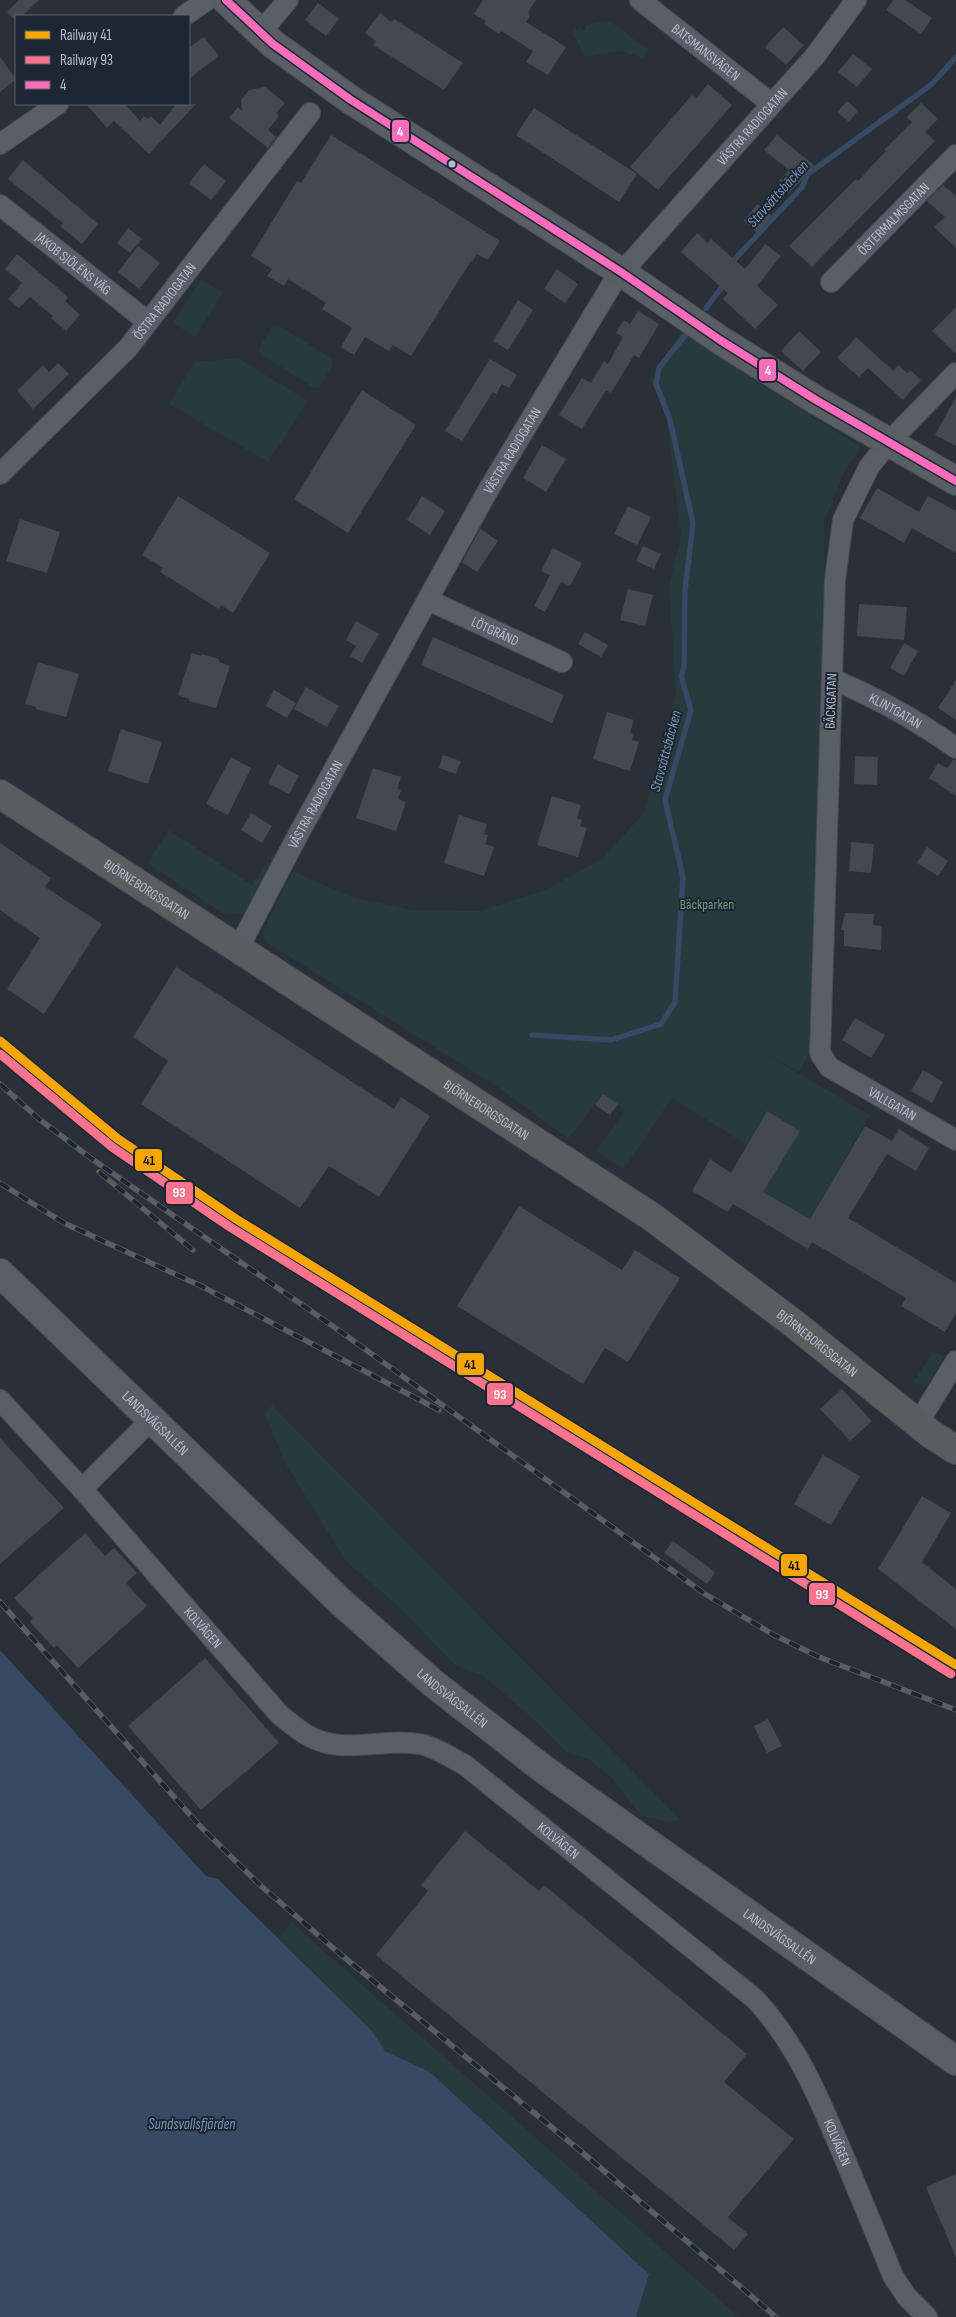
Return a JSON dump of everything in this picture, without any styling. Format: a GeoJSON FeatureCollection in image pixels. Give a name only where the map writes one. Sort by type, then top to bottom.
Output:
{"type":"FeatureCollection","features":[{"type":"Feature","properties":{"kind":"highway","name":"BJÖRNEBORGSGATAN"},"geometry":{"type":"LineString","coordinates":[[0,794],[652,1217],[793,1323],[918,1423],[956,1450]]}},
{"type":"Feature","properties":{"kind":"main road"},"geometry":{"type":"LineString","coordinates":[[226,0],[258,32],[304,69],[351,100],[621,272],[720,340],[956,481]]}},
{"type":"Feature","properties":{"kind":"main road","name":"LANDSVÄGSALLÉN"},"geometry":{"type":"LineString","coordinates":[[0,1272],[344,1604],[434,1684],[546,1771],[956,2061]]}},
{"type":"Feature","properties":{"kind":"street"},"geometry":{"type":"LineString","coordinates":[[186,15],[208,0]]}},
{"type":"Feature","properties":{"kind":"street"},"geometry":{"type":"LineString","coordinates":[[258,32],[288,0]]}},
{"type":"Feature","properties":{"kind":"street","name":"BÅTSMANSVÄGEN"},"geometry":{"type":"LineString","coordinates":[[640,0],[772,104]]}},
{"type":"Feature","properties":{"kind":"street","name":"VÄSTRA RADIOGATAN"},"geometry":{"type":"LineString","coordinates":[[238,949],[487,492],[621,272],[815,56],[856,0]]}},
{"type":"Feature","properties":{"kind":"street"},"geometry":{"type":"LineString","coordinates":[[0,144],[57,105]]}},
{"type":"Feature","properties":{"kind":"street","name":"ÖSTRA RADIOGATAN"},"geometry":{"type":"LineString","coordinates":[[0,474],[128,348],[310,113]]}},
{"type":"Feature","properties":{"kind":"street","name":"ÖSTERMALMSGATAN"},"geometry":{"type":"LineString","coordinates":[[831,282],[956,155]]}},
{"type":"Feature","properties":{"kind":"street","name":"JAKOB SJÖLÉNS VÄG"},"geometry":{"type":"LineString","coordinates":[[0,204],[148,322]]}},
{"type":"Feature","properties":{"kind":"street","name":"BÄCKGATAN"},"geometry":{"type":"LineString","coordinates":[[829,1067],[820,1053],[835,580],[843,520],[869,467],[889,442],[956,373]]}},
{"type":"Feature","properties":{"kind":"street","name":"LÖTGRÄND"},"geometry":{"type":"LineString","coordinates":[[428,600],[562,662]]}},
{"type":"Feature","properties":{"kind":"street","name":"KLINTGATAN"},"geometry":{"type":"LineString","coordinates":[[832,679],[855,688],[934,732],[956,748]]}},
{"type":"Feature","properties":{"kind":"street","name":"VALLGATAN"},"geometry":{"type":"LineString","coordinates":[[829,1067],[956,1140]]}},
{"type":"Feature","properties":{"kind":"street"},"geometry":{"type":"LineString","coordinates":[[918,1423],[956,1361]]}},
{"type":"Feature","properties":{"kind":"street","name":"KOLVÄGEN"},"geometry":{"type":"LineString","coordinates":[[0,1400],[82,1490],[278,1714],[302,1732],[320,1742],[344,1746],[406,1742],[422,1744],[465,1766],[756,1998],[776,2021],[820,2100],[893,2276],[906,2297],[927,2317]]}},
{"type":"Feature","properties":{"kind":"street"},"geometry":{"type":"LineString","coordinates":[[82,1490],[152,1419]]}},
{"type":"Feature","properties":{"kind":"green space"},"geometry":{"type":"Polygon","coordinates":[[[606,21],[648,48],[643,58],[621,51],[584,57],[577,40],[573,36],[574,31],[579,27],[585,31],[586,25],[606,21]]]}},
{"type":"Feature","properties":{"kind":"green space"},"geometry":{"type":"Polygon","coordinates":[[[201,279],[223,292],[195,337],[173,323],[201,279]]]}},
{"type":"Feature","properties":{"kind":"green space"},"geometry":{"type":"Polygon","coordinates":[[[278,325],[331,358],[333,364],[320,387],[314,388],[261,354],[259,349],[272,326],[278,325]]]}},
{"type":"Feature","properties":{"kind":"green space","name":"Bäckparken"},"geometry":{"type":"Polygon","coordinates":[[[683,329],[745,374],[861,447],[846,468],[824,522],[824,693],[809,1053],[799,1072],[764,1053],[870,1115],[810,1219],[746,1182],[800,1131],[767,1111],[747,1145],[672,1098],[624,1169],[596,1151],[625,1110],[603,1094],[568,1139],[498,1087],[266,942],[263,932],[293,871],[354,898],[412,910],[479,911],[545,890],[602,859],[643,814],[676,695],[669,585],[681,536],[666,414],[650,379],[683,329]]]}},
{"type":"Feature","properties":{"kind":"green space"},"geometry":{"type":"Polygon","coordinates":[[[238,358],[308,401],[268,462],[169,404],[194,362],[238,358]]]}},
{"type":"Feature","properties":{"kind":"green space"},"geometry":{"type":"Polygon","coordinates":[[[298,819],[247,913],[225,915],[147,863],[169,830],[252,885],[298,819]]]}},
{"type":"Feature","properties":{"kind":"green space"},"geometry":{"type":"Polygon","coordinates":[[[933,1352],[944,1356],[928,1383],[924,1385],[913,1383],[933,1352]]]}},
{"type":"Feature","properties":{"kind":"green space"},"geometry":{"type":"Polygon","coordinates":[[[272,1405],[681,1820],[670,1822],[641,1816],[611,1777],[588,1759],[568,1753],[531,1717],[482,1675],[456,1666],[400,1608],[346,1561],[284,1461],[265,1414],[272,1405]]]}},
{"type":"Feature","properties":{"kind":"green space"},"geometry":{"type":"Polygon","coordinates":[[[291,1922],[739,2317],[636,2317],[649,2274],[430,2072],[385,2051],[372,2031],[279,1939],[291,1922]]]}},
{"type":"Feature","properties":{"kind":"water","name":"Sundsvallsfjärden"},"geometry":{"type":"Polygon","coordinates":[[[0,1650],[206,1876],[218,1879],[372,2031],[385,2051],[430,2072],[649,2274],[636,2317],[0,2317],[0,1650]]]}},
{"type":"Feature","properties":{"kind":"building"},"geometry":{"type":"Polygon","coordinates":[[[19,0],[39,0],[23,15],[15,15],[15,20],[7,12],[19,0]]]}},
{"type":"Feature","properties":{"kind":"building"},"geometry":{"type":"Polygon","coordinates":[[[483,0],[536,0],[528,12],[530,16],[526,22],[566,47],[548,75],[526,62],[533,51],[501,31],[499,34],[484,24],[486,21],[474,14],[483,0]]]}},
{"type":"Feature","properties":{"kind":"building"},"geometry":{"type":"Polygon","coordinates":[[[893,0],[905,0],[932,18],[921,34],[886,10],[893,0]]]}},
{"type":"Feature","properties":{"kind":"building"},"geometry":{"type":"Polygon","coordinates":[[[318,3],[339,19],[326,36],[305,20],[318,3]]]}},
{"type":"Feature","properties":{"kind":"building"},"geometry":{"type":"Polygon","coordinates":[[[380,13],[391,22],[394,19],[463,63],[444,90],[373,45],[376,41],[365,33],[380,13]]]}},
{"type":"Feature","properties":{"kind":"building"},"geometry":{"type":"Polygon","coordinates":[[[783,27],[804,45],[786,65],[765,47],[783,27]]]}},
{"type":"Feature","properties":{"kind":"building"},"geometry":{"type":"Polygon","coordinates":[[[204,37],[219,56],[190,78],[190,47],[204,37]]]}},
{"type":"Feature","properties":{"kind":"building"},"geometry":{"type":"Polygon","coordinates":[[[853,54],[872,69],[857,87],[838,72],[853,54]]]}},
{"type":"Feature","properties":{"kind":"building"},"geometry":{"type":"Polygon","coordinates":[[[0,57],[15,80],[0,92],[0,57]]]}},
{"type":"Feature","properties":{"kind":"building"},"geometry":{"type":"Polygon","coordinates":[[[708,84],[732,105],[658,190],[630,167],[692,95],[696,99],[708,84]]]}},
{"type":"Feature","properties":{"kind":"building"},"geometry":{"type":"Polygon","coordinates":[[[265,87],[285,103],[276,113],[279,116],[268,130],[276,137],[268,148],[229,118],[238,107],[242,111],[241,100],[249,90],[265,87]]]}},
{"type":"Feature","properties":{"kind":"building"},"geometry":{"type":"Polygon","coordinates":[[[847,101],[858,111],[849,122],[837,112],[847,101]]]}},
{"type":"Feature","properties":{"kind":"building"},"geometry":{"type":"Polygon","coordinates":[[[921,103],[938,119],[925,132],[935,141],[812,267],[789,246],[856,179],[858,181],[886,151],[884,150],[912,122],[907,117],[921,103]]]}},
{"type":"Feature","properties":{"kind":"building"},"geometry":{"type":"Polygon","coordinates":[[[196,104],[149,154],[114,121],[107,128],[87,105],[126,105],[140,121],[144,116],[148,119],[151,116],[160,125],[175,105],[196,104]]]}},
{"type":"Feature","properties":{"kind":"building"},"geometry":{"type":"Polygon","coordinates":[[[534,108],[637,174],[619,202],[516,135],[534,108]]]}},
{"type":"Feature","properties":{"kind":"building"},"geometry":{"type":"Polygon","coordinates":[[[331,135],[500,241],[488,260],[477,254],[471,261],[411,356],[393,345],[389,351],[365,337],[354,355],[341,347],[352,328],[322,309],[326,303],[288,279],[284,286],[267,276],[272,269],[251,256],[297,181],[301,183],[331,135]]]}},
{"type":"Feature","properties":{"kind":"building"},"geometry":{"type":"Polygon","coordinates":[[[777,135],[815,166],[789,193],[778,182],[789,170],[764,150],[777,135]]]}},
{"type":"Feature","properties":{"kind":"building"},"geometry":{"type":"Polygon","coordinates":[[[23,160],[98,224],[82,244],[60,226],[63,223],[8,179],[23,160]]]}},
{"type":"Feature","properties":{"kind":"building"},"geometry":{"type":"Polygon","coordinates":[[[204,164],[226,181],[211,200],[189,183],[204,164]]]}},
{"type":"Feature","properties":{"kind":"building"},"geometry":{"type":"Polygon","coordinates":[[[943,185],[956,196],[956,248],[934,227],[945,217],[927,201],[943,185]]]}},
{"type":"Feature","properties":{"kind":"building"},"geometry":{"type":"Polygon","coordinates":[[[757,204],[772,216],[758,233],[744,221],[757,204]]]}},
{"type":"Feature","properties":{"kind":"building"},"geometry":{"type":"Polygon","coordinates":[[[128,228],[142,239],[130,253],[117,243],[128,228]]]}},
{"type":"Feature","properties":{"kind":"building"},"geometry":{"type":"Polygon","coordinates":[[[697,233],[708,243],[711,239],[745,269],[765,244],[781,256],[757,286],[778,305],[755,329],[723,299],[728,293],[681,252],[697,233]]]}},
{"type":"Feature","properties":{"kind":"building"},"geometry":{"type":"Polygon","coordinates":[[[138,246],[160,263],[139,289],[118,272],[138,246]]]}},
{"type":"Feature","properties":{"kind":"building"},"geometry":{"type":"Polygon","coordinates":[[[17,254],[60,290],[68,298],[65,301],[80,315],[66,331],[51,318],[53,316],[30,297],[19,308],[8,299],[22,283],[5,269],[17,254]]]}},
{"type":"Feature","properties":{"kind":"building"},"geometry":{"type":"Polygon","coordinates":[[[557,269],[578,284],[565,303],[544,289],[557,269]]]}},
{"type":"Feature","properties":{"kind":"building"},"geometry":{"type":"Polygon","coordinates":[[[518,300],[533,310],[508,350],[493,341],[518,300]]]}},
{"type":"Feature","properties":{"kind":"building"},"geometry":{"type":"Polygon","coordinates":[[[956,307],[956,354],[932,331],[956,307]]]}},
{"type":"Feature","properties":{"kind":"building"},"geometry":{"type":"Polygon","coordinates":[[[638,311],[659,324],[639,358],[634,355],[611,393],[606,390],[582,429],[559,415],[582,378],[591,383],[604,361],[608,364],[623,337],[616,333],[624,320],[630,324],[638,311]]]}},
{"type":"Feature","properties":{"kind":"building"},"geometry":{"type":"Polygon","coordinates":[[[799,331],[821,352],[803,371],[781,351],[799,331]]]}},
{"type":"Feature","properties":{"kind":"building"},"geometry":{"type":"Polygon","coordinates":[[[856,337],[893,371],[898,365],[907,373],[911,371],[921,380],[903,400],[868,368],[859,377],[837,358],[856,337]]]}},
{"type":"Feature","properties":{"kind":"building"},"geometry":{"type":"Polygon","coordinates":[[[490,359],[517,375],[509,388],[502,384],[496,394],[493,392],[462,441],[445,431],[490,359]]]}},
{"type":"Feature","properties":{"kind":"building"},"geometry":{"type":"Polygon","coordinates":[[[58,363],[69,374],[33,409],[17,391],[43,365],[49,372],[58,363]]]}},
{"type":"Feature","properties":{"kind":"building"},"geometry":{"type":"Polygon","coordinates":[[[362,390],[416,425],[348,533],[294,499],[362,390]]]}},
{"type":"Feature","properties":{"kind":"building"},"geometry":{"type":"Polygon","coordinates":[[[956,397],[956,446],[935,435],[956,397]]]}},
{"type":"Feature","properties":{"kind":"building"},"geometry":{"type":"Polygon","coordinates":[[[542,445],[566,459],[546,492],[523,478],[542,445]]]}},
{"type":"Feature","properties":{"kind":"building"},"geometry":{"type":"Polygon","coordinates":[[[877,488],[919,512],[928,496],[956,511],[956,553],[912,528],[904,543],[860,518],[877,488]]]}},
{"type":"Feature","properties":{"kind":"building"},"geometry":{"type":"Polygon","coordinates":[[[178,496],[270,553],[233,613],[221,605],[219,609],[160,572],[163,568],[142,555],[178,496]]]}},
{"type":"Feature","properties":{"kind":"building"},"geometry":{"type":"Polygon","coordinates":[[[422,496],[445,511],[430,535],[407,520],[422,496]]]}},
{"type":"Feature","properties":{"kind":"building"},"geometry":{"type":"Polygon","coordinates":[[[628,506],[651,517],[637,545],[614,534],[628,506]]]}},
{"type":"Feature","properties":{"kind":"building"},"geometry":{"type":"Polygon","coordinates":[[[20,519],[60,532],[47,573],[6,561],[20,519]]]}},
{"type":"Feature","properties":{"kind":"building"},"geometry":{"type":"Polygon","coordinates":[[[480,529],[498,541],[477,572],[462,562],[480,529]]]}},
{"type":"Feature","properties":{"kind":"building"},"geometry":{"type":"Polygon","coordinates":[[[643,546],[661,554],[654,569],[636,561],[643,546]]]}},
{"type":"Feature","properties":{"kind":"building"},"geometry":{"type":"Polygon","coordinates":[[[553,548],[582,563],[570,586],[561,582],[545,612],[534,606],[550,575],[541,571],[553,548]]]}},
{"type":"Feature","properties":{"kind":"building"},"geometry":{"type":"Polygon","coordinates":[[[628,589],[653,595],[645,626],[620,620],[628,589]]]}},
{"type":"Feature","properties":{"kind":"building"},"geometry":{"type":"Polygon","coordinates":[[[859,604],[907,607],[904,640],[857,636],[859,604]]]}},
{"type":"Feature","properties":{"kind":"building"},"geometry":{"type":"Polygon","coordinates":[[[356,621],[379,634],[362,663],[350,656],[356,646],[346,640],[356,621]]]}},
{"type":"Feature","properties":{"kind":"building"},"geometry":{"type":"Polygon","coordinates":[[[585,632],[608,645],[601,657],[578,644],[585,632]]]}},
{"type":"Feature","properties":{"kind":"building"},"geometry":{"type":"Polygon","coordinates":[[[433,637],[564,695],[552,723],[421,665],[433,637]]]}},
{"type":"Feature","properties":{"kind":"building"},"geometry":{"type":"Polygon","coordinates":[[[904,643],[918,651],[904,676],[890,668],[904,643]]]}},
{"type":"Feature","properties":{"kind":"building"},"geometry":{"type":"Polygon","coordinates":[[[192,653],[219,659],[219,662],[230,666],[216,708],[189,701],[189,699],[178,695],[192,653]]]}},
{"type":"Feature","properties":{"kind":"building"},"geometry":{"type":"Polygon","coordinates":[[[38,662],[79,674],[66,717],[25,704],[38,662]]]}},
{"type":"Feature","properties":{"kind":"building"},"geometry":{"type":"Polygon","coordinates":[[[956,680],[956,720],[938,708],[956,680]]]}},
{"type":"Feature","properties":{"kind":"building"},"geometry":{"type":"Polygon","coordinates":[[[306,687],[339,706],[327,727],[294,709],[306,687]]]}},
{"type":"Feature","properties":{"kind":"building"},"geometry":{"type":"Polygon","coordinates":[[[274,690],[296,703],[287,718],[266,706],[274,690]]]}},
{"type":"Feature","properties":{"kind":"building"},"geometry":{"type":"Polygon","coordinates":[[[607,712],[634,720],[630,733],[634,734],[632,740],[639,742],[630,771],[593,759],[607,712]]]}},
{"type":"Feature","properties":{"kind":"building"},"geometry":{"type":"Polygon","coordinates":[[[121,729],[162,742],[148,784],[108,771],[121,729]]]}},
{"type":"Feature","properties":{"kind":"building"},"geometry":{"type":"Polygon","coordinates":[[[443,755],[461,761],[456,774],[439,768],[443,755]]]}},
{"type":"Feature","properties":{"kind":"building"},"geometry":{"type":"Polygon","coordinates":[[[855,756],[878,757],[877,785],[854,784],[855,756]]]}},
{"type":"Feature","properties":{"kind":"building"},"geometry":{"type":"Polygon","coordinates":[[[231,757],[251,768],[228,815],[206,804],[231,757]]]}},
{"type":"Feature","properties":{"kind":"building"},"geometry":{"type":"Polygon","coordinates":[[[954,759],[956,760],[956,796],[929,778],[938,763],[947,768],[954,759]]]}},
{"type":"Feature","properties":{"kind":"building"},"geometry":{"type":"Polygon","coordinates":[[[278,764],[299,776],[289,794],[268,783],[278,764]]]}},
{"type":"Feature","properties":{"kind":"building"},"geometry":{"type":"Polygon","coordinates":[[[373,768],[401,777],[397,789],[401,790],[398,799],[406,802],[396,831],[356,818],[373,768]]]}},
{"type":"Feature","properties":{"kind":"building"},"geometry":{"type":"Polygon","coordinates":[[[552,796],[581,805],[577,818],[582,820],[580,826],[587,828],[578,857],[537,845],[552,796]]]}},
{"type":"Feature","properties":{"kind":"building"},"geometry":{"type":"Polygon","coordinates":[[[251,813],[272,826],[262,843],[241,830],[251,813]]]}},
{"type":"Feature","properties":{"kind":"building"},"geometry":{"type":"Polygon","coordinates":[[[459,815],[487,824],[484,834],[488,835],[485,844],[494,847],[484,876],[444,863],[459,815]]]}},
{"type":"Feature","properties":{"kind":"building"},"geometry":{"type":"Polygon","coordinates":[[[851,842],[874,844],[871,873],[849,871],[851,842]]]}},
{"type":"Feature","properties":{"kind":"building"},"geometry":{"type":"Polygon","coordinates":[[[0,843],[51,878],[45,887],[102,924],[44,1014],[7,989],[40,938],[0,910],[0,843]]]}},
{"type":"Feature","properties":{"kind":"building"},"geometry":{"type":"Polygon","coordinates":[[[927,847],[948,861],[938,876],[917,863],[927,847]]]}},
{"type":"Feature","properties":{"kind":"building"},"geometry":{"type":"Polygon","coordinates":[[[845,913],[874,914],[873,925],[882,926],[881,950],[844,946],[844,930],[841,930],[845,913]]]}},
{"type":"Feature","properties":{"kind":"building"},"geometry":{"type":"Polygon","coordinates":[[[176,967],[394,1109],[401,1097],[430,1116],[379,1197],[329,1166],[300,1208],[141,1104],[168,1061],[133,1037],[176,967]]]}},
{"type":"Feature","properties":{"kind":"building"},"geometry":{"type":"Polygon","coordinates":[[[855,1018],[885,1035],[871,1058],[842,1040],[855,1018]]]}},
{"type":"Feature","properties":{"kind":"building"},"geometry":{"type":"Polygon","coordinates":[[[923,1070],[943,1082],[932,1103],[911,1091],[923,1070]]]}},
{"type":"Feature","properties":{"kind":"building"},"geometry":{"type":"Polygon","coordinates":[[[603,1094],[618,1104],[610,1115],[595,1105],[603,1094]]]}},
{"type":"Feature","properties":{"kind":"building"},"geometry":{"type":"Polygon","coordinates":[[[767,1111],[800,1131],[763,1192],[810,1219],[865,1126],[892,1141],[899,1129],[929,1148],[916,1171],[887,1154],[848,1218],[956,1283],[956,1313],[945,1332],[901,1306],[906,1298],[812,1242],[808,1249],[733,1204],[728,1212],[692,1191],[710,1159],[731,1173],[767,1111]]]}},
{"type":"Feature","properties":{"kind":"building"},"geometry":{"type":"Polygon","coordinates":[[[519,1206],[622,1270],[635,1250],[680,1278],[628,1362],[605,1348],[583,1384],[457,1306],[519,1206]]]}},
{"type":"Feature","properties":{"kind":"building"},"geometry":{"type":"Polygon","coordinates":[[[842,1389],[872,1421],[850,1441],[820,1409],[842,1389]]]}},
{"type":"Feature","properties":{"kind":"building"},"geometry":{"type":"Polygon","coordinates":[[[0,1438],[64,1508],[0,1564],[0,1438]]]}},
{"type":"Feature","properties":{"kind":"building"},"geometry":{"type":"Polygon","coordinates":[[[823,1455],[860,1476],[831,1525],[794,1504],[823,1455]]]}},
{"type":"Feature","properties":{"kind":"building"},"geometry":{"type":"Polygon","coordinates":[[[922,1496],[951,1513],[922,1562],[956,1589],[956,1629],[878,1569],[922,1496]]]}},
{"type":"Feature","properties":{"kind":"building"},"geometry":{"type":"Polygon","coordinates":[[[85,1533],[105,1556],[114,1548],[137,1573],[126,1583],[147,1606],[78,1668],[57,1645],[54,1648],[30,1622],[33,1618],[14,1598],[85,1533]]]}},
{"type":"Feature","properties":{"kind":"building"},"geometry":{"type":"Polygon","coordinates":[[[673,1541],[715,1572],[707,1584],[664,1553],[673,1541]]]}},
{"type":"Feature","properties":{"kind":"building"},"geometry":{"type":"Polygon","coordinates":[[[205,1658],[279,1743],[201,1810],[128,1726],[205,1658]]]}},
{"type":"Feature","properties":{"kind":"building"},"geometry":{"type":"Polygon","coordinates":[[[768,1719],[782,1746],[767,1753],[754,1726],[768,1719]]]}},
{"type":"Feature","properties":{"kind":"building"},"geometry":{"type":"Polygon","coordinates":[[[465,1831],[539,1891],[544,1885],[747,2054],[724,2082],[794,2139],[728,2217],[748,2234],[734,2250],[376,1955],[428,1891],[421,1885],[465,1831]]]}},
{"type":"Feature","properties":{"kind":"building"},"geometry":{"type":"Polygon","coordinates":[[[956,2174],[956,2258],[926,2187],[956,2174]]]}},
{"type":"Feature","properties":{"kind":"waterway","name":"Stavsättsbäcken"},"geometry":{"type":"LineString","coordinates":[[732,267],[735,259],[802,187],[808,174],[932,84],[956,57]]}},
{"type":"Feature","properties":{"kind":"waterway","name":"Stavsättsbäcken"},"geometry":{"type":"LineString","coordinates":[[706,308],[726,282]]}},
{"type":"Feature","properties":{"kind":"waterway","name":"Stavsättsbäcken"},"geometry":{"type":"LineString","coordinates":[[532,1035],[611,1040],[661,1024],[675,1002],[683,877],[665,800],[691,710],[681,676],[684,667],[685,591],[693,523],[670,420],[656,384],[659,368],[686,334]]}},
{"type":"Feature","properties":{"kind":"railway"},"geometry":{"type":"LineString","coordinates":[[0,1084],[39,1119],[92,1159],[344,1334],[705,1594],[774,1635],[819,1657],[956,1710]]}},
{"type":"Feature","properties":{"kind":"railway"},"geometry":{"type":"LineString","coordinates":[[99,1172],[193,1250]]}},
{"type":"Feature","properties":{"kind":"railway"},"geometry":{"type":"LineString","coordinates":[[0,1183],[64,1223],[201,1286],[439,1410]]}},
{"type":"Feature","properties":{"kind":"railway"},"geometry":{"type":"LineString","coordinates":[[0,1602],[200,1826],[260,1885],[339,1953],[577,2148],[776,2317]]}},
{"type":"Feature","properties":{"kind":"rail line","name":"41"},"geometry":{"type":"LineString","coordinates":[[0,1041],[118,1139],[236,1219],[956,1665]]}},
{"type":"Feature","properties":{"kind":"rail line","name":"93"},"geometry":{"type":"LineString","coordinates":[[0,1054],[112,1147],[230,1227],[951,1674]]}},
{"type":"Feature","properties":{"kind":"transit line","name":"4"},"geometry":{"type":"LineString","coordinates":[[226,0],[273,44],[351,100],[621,272],[720,340],[816,400],[956,481]]}}]}
